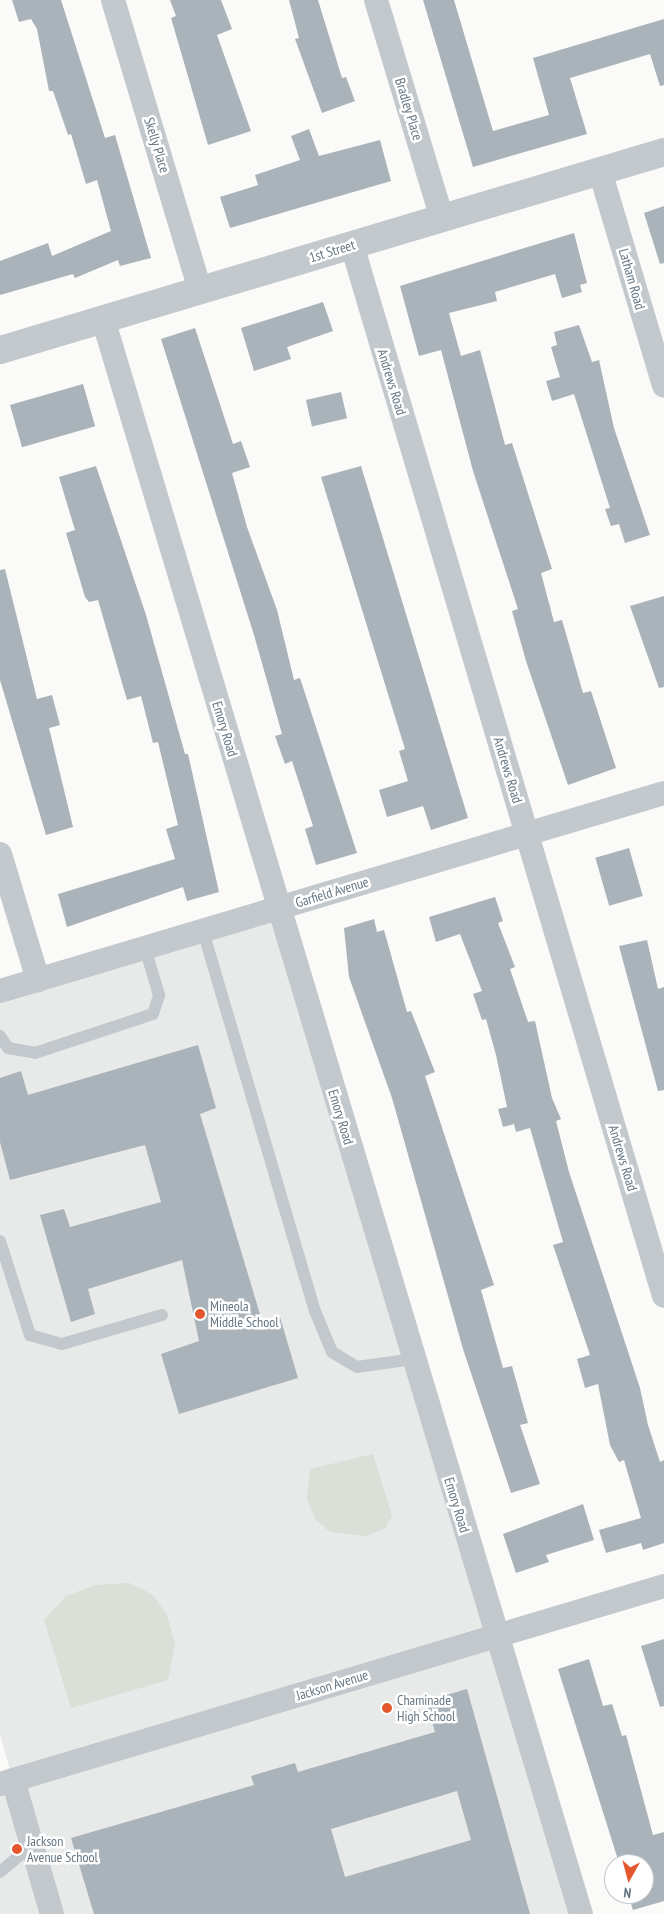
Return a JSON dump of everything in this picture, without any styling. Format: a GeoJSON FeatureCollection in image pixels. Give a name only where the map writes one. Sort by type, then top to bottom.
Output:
{"type":"FeatureCollection","features":[{"type":"Feature","properties":{"kind":"street","name":"Skelly Place"},"geometry":{"type":"LineString","coordinates":[[113,0],[200,290]]}},
{"type":"Feature","properties":{"kind":"street","name":"Bradley Place"},"geometry":{"type":"LineString","coordinates":[[376,0],[442,218]]}},
{"type":"Feature","properties":{"kind":"street","name":"1st Street"},"geometry":{"type":"LineString","coordinates":[[0,350],[664,152]]}},
{"type":"Feature","properties":{"kind":"street","name":"Latham Road"},"geometry":{"type":"LineString","coordinates":[[600,171],[664,386]]}},
{"type":"Feature","properties":{"kind":"street","name":"Andrews Road"},"geometry":{"type":"LineString","coordinates":[[352,245],[664,1296]]}},
{"type":"Feature","properties":{"kind":"street","name":"Emory Road"},"geometry":{"type":"LineString","coordinates":[[103,319],[581,1914]]}},
{"type":"Feature","properties":{"kind":"street","name":"Garfield Avenue"},"geometry":{"type":"LineString","coordinates":[[0,992],[664,793]]}},
{"type":"Feature","properties":{"kind":"street"},"geometry":{"type":"LineString","coordinates":[[0,854],[38,980]]}},
{"type":"Feature","properties":{"kind":"street","name":"Jackson Avenue"},"geometry":{"type":"LineString","coordinates":[[6,1782],[664,1586]]}},
{"type":"Feature","properties":{"kind":"street"},"geometry":{"type":"LineString","coordinates":[[6,1782],[32,1845],[52,1914]]}},
{"type":"Feature","properties":{"kind":"lane"},"geometry":{"type":"LineString","coordinates":[[203,931],[315,1311],[332,1352],[358,1366],[414,1359]]}},
{"type":"Feature","properties":{"kind":"lane"},"geometry":{"type":"LineString","coordinates":[[0,1036],[8,1048],[35,1053],[153,1014],[160,995],[145,948]]}},
{"type":"Feature","properties":{"kind":"lane"},"geometry":{"type":"LineString","coordinates":[[0,1241],[30,1335],[62,1344],[162,1315]]}},
{"type":"Feature","properties":{"kind":"lane"},"geometry":{"type":"LineString","coordinates":[[0,1872],[32,1845]]}},
{"type":"Feature","properties":{"kind":"shaded area","name":"Mineola Middle School"},"geometry":{"type":"Polygon","coordinates":[[[278,908],[581,1914],[0,1914],[0,1784],[13,1780],[0,1735],[0,991],[278,908]]]}},
{"type":"Feature","properties":{"kind":"shaded area"},"geometry":{"type":"Polygon","coordinates":[[[373,1454],[392,1516],[385,1528],[366,1536],[330,1532],[315,1519],[307,1499],[310,1469],[373,1454]]]}},
{"type":"Feature","properties":{"kind":"shaded area"},"geometry":{"type":"Polygon","coordinates":[[[129,1583],[152,1594],[167,1615],[175,1644],[168,1680],[71,1708],[44,1620],[66,1596],[95,1585],[129,1583]]]}},
{"type":"Feature","properties":{"kind":"building"},"geometry":{"type":"Polygon","coordinates":[[[12,0],[61,0],[105,138],[115,135],[151,258],[120,266],[118,260],[75,278],[73,274],[0,295],[0,261],[48,243],[52,256],[111,231],[97,180],[86,184],[71,134],[68,135],[53,91],[49,91],[37,29],[31,19],[19,22],[12,0]]]}},
{"type":"Feature","properties":{"kind":"building"},"geometry":{"type":"Polygon","coordinates":[[[170,0],[221,0],[232,29],[217,35],[251,131],[208,145],[171,18],[176,16],[170,0]]]}},
{"type":"Feature","properties":{"kind":"building"},"geometry":{"type":"Polygon","coordinates":[[[289,0],[318,0],[342,78],[346,77],[355,101],[322,113],[295,39],[299,38],[289,0]]]}},
{"type":"Feature","properties":{"kind":"building"},"geometry":{"type":"Polygon","coordinates":[[[423,0],[454,0],[493,131],[549,115],[533,58],[664,19],[664,85],[660,86],[650,54],[570,78],[587,134],[473,167],[423,0]]]}},
{"type":"Feature","properties":{"kind":"building"},"geometry":{"type":"Polygon","coordinates":[[[309,129],[319,156],[380,140],[391,181],[230,228],[220,197],[258,185],[255,175],[300,160],[291,136],[309,129]]]}},
{"type":"Feature","properties":{"kind":"building"},"geometry":{"type":"Polygon","coordinates":[[[664,206],[664,263],[660,264],[644,213],[664,206]]]}},
{"type":"Feature","properties":{"kind":"building"},"geometry":{"type":"Polygon","coordinates":[[[574,233],[587,283],[580,285],[582,292],[562,298],[555,274],[495,292],[497,301],[449,313],[461,356],[480,350],[505,445],[512,443],[552,569],[541,573],[554,622],[562,620],[583,693],[591,691],[616,768],[568,785],[526,661],[512,611],[518,609],[473,471],[441,350],[419,356],[400,286],[574,233]]]}},
{"type":"Feature","properties":{"kind":"building"},"geometry":{"type":"Polygon","coordinates":[[[323,302],[333,331],[287,347],[291,359],[254,371],[241,328],[323,302]]]}},
{"type":"Feature","properties":{"kind":"building"},"geometry":{"type":"Polygon","coordinates":[[[579,325],[592,362],[599,360],[614,428],[650,535],[625,543],[619,524],[611,526],[605,509],[610,508],[574,394],[552,401],[546,381],[560,377],[551,347],[557,345],[554,332],[579,325]]]}},
{"type":"Feature","properties":{"kind":"building"},"geometry":{"type":"Polygon","coordinates":[[[195,328],[233,444],[241,441],[250,467],[232,473],[247,527],[277,610],[294,680],[300,678],[357,853],[316,865],[305,829],[313,826],[292,761],[285,764],[275,736],[282,734],[254,635],[161,339],[195,328]]]}},
{"type":"Feature","properties":{"kind":"building"},"geometry":{"type":"Polygon","coordinates":[[[83,384],[95,426],[22,447],[10,405],[83,384]]]}},
{"type":"Feature","properties":{"kind":"building"},"geometry":{"type":"Polygon","coordinates":[[[341,392],[347,418],[312,426],[306,400],[341,392]]]}},
{"type":"Feature","properties":{"kind":"building"},"geometry":{"type":"Polygon","coordinates":[[[96,466],[146,615],[185,754],[188,754],[219,892],[187,901],[183,887],[67,927],[58,894],[175,859],[166,829],[178,825],[158,742],[153,743],[141,696],[127,700],[98,600],[89,602],[85,597],[66,533],[75,530],[59,477],[96,466]]]}},
{"type":"Feature","properties":{"kind":"building"},"geometry":{"type":"Polygon","coordinates":[[[361,466],[468,818],[431,830],[423,806],[387,817],[379,790],[408,781],[399,751],[405,749],[321,477],[361,466]]]}},
{"type":"Feature","properties":{"kind":"building"},"geometry":{"type":"Polygon","coordinates":[[[5,569],[37,699],[52,695],[60,725],[49,728],[73,827],[46,835],[0,680],[0,570],[5,569]]]}},
{"type":"Feature","properties":{"kind":"building"},"geometry":{"type":"Polygon","coordinates":[[[664,596],[664,687],[659,688],[630,606],[664,596]]]}},
{"type":"Feature","properties":{"kind":"building"},"geometry":{"type":"Polygon","coordinates":[[[629,848],[643,896],[609,906],[595,858],[629,848]]]}},
{"type":"Feature","properties":{"kind":"building"},"geometry":{"type":"Polygon","coordinates":[[[495,897],[503,921],[498,923],[515,967],[510,969],[528,1022],[535,1021],[552,1098],[561,1119],[556,1121],[569,1172],[640,1388],[648,1425],[660,1462],[664,1460],[664,1543],[643,1550],[641,1543],[606,1553],[599,1530],[641,1518],[624,1460],[619,1462],[610,1445],[598,1384],[585,1388],[577,1359],[590,1355],[553,1245],[563,1242],[530,1128],[516,1132],[514,1124],[503,1127],[498,1109],[507,1107],[496,1055],[486,1019],[482,1020],[473,994],[482,991],[460,934],[436,942],[429,917],[495,897]]]}},
{"type":"Feature","properties":{"kind":"building"},"geometry":{"type":"Polygon","coordinates":[[[374,919],[377,932],[384,930],[407,1012],[411,1011],[435,1072],[425,1076],[494,1285],[481,1290],[503,1368],[512,1366],[528,1423],[520,1425],[540,1484],[511,1493],[463,1349],[392,1098],[349,977],[344,928],[374,919]]]}},
{"type":"Feature","properties":{"kind":"building"},"geometry":{"type":"Polygon","coordinates":[[[647,940],[658,989],[664,987],[664,1090],[658,1091],[619,946],[647,940]]]}},
{"type":"Feature","properties":{"kind":"building"},"geometry":{"type":"Polygon","coordinates":[[[198,1045],[216,1108],[200,1114],[262,1321],[280,1317],[298,1378],[179,1414],[161,1354],[199,1341],[182,1260],[88,1289],[95,1314],[71,1322],[40,1215],[64,1209],[70,1227],[161,1202],[145,1145],[10,1180],[0,1142],[0,1078],[21,1071],[28,1095],[198,1045]]]}},
{"type":"Feature","properties":{"kind":"building"},"geometry":{"type":"Polygon","coordinates":[[[583,1504],[594,1540],[546,1555],[549,1562],[516,1573],[503,1534],[583,1504]]]}},
{"type":"Feature","properties":{"kind":"building"},"geometry":{"type":"Polygon","coordinates":[[[664,1639],[664,1706],[660,1707],[641,1646],[664,1639]]]}},
{"type":"Feature","properties":{"kind":"building"},"geometry":{"type":"Polygon","coordinates":[[[589,1659],[603,1706],[612,1704],[622,1736],[626,1735],[653,1835],[664,1832],[664,1901],[654,1904],[654,1854],[616,1854],[558,1669],[589,1659]]]}},
{"type":"Feature","properties":{"kind":"building"},"geometry":{"type":"Polygon","coordinates":[[[467,1689],[530,1914],[94,1914],[71,1838],[254,1785],[251,1776],[295,1763],[298,1772],[435,1732],[426,1701],[467,1689]],[[457,1791],[331,1829],[345,1877],[471,1840],[457,1791]]]}},
{"type":"Feature","properties":{"kind":"building"},"geometry":{"type":"Polygon","coordinates":[[[631,1904],[654,1904],[633,1910],[631,1904]]]}},
{"type":"Feature","properties":{"kind":"place","name":"Mineola Middle School"},"geometry":{"type":"Point","coordinates":[200,1314]}},
{"type":"Feature","properties":{"kind":"place","name":"Chaminade High School"},"geometry":{"type":"Point","coordinates":[387,1708]}},
{"type":"Feature","properties":{"kind":"place","name":"Jackson Avenue School"},"geometry":{"type":"Point","coordinates":[17,1849]}}]}
